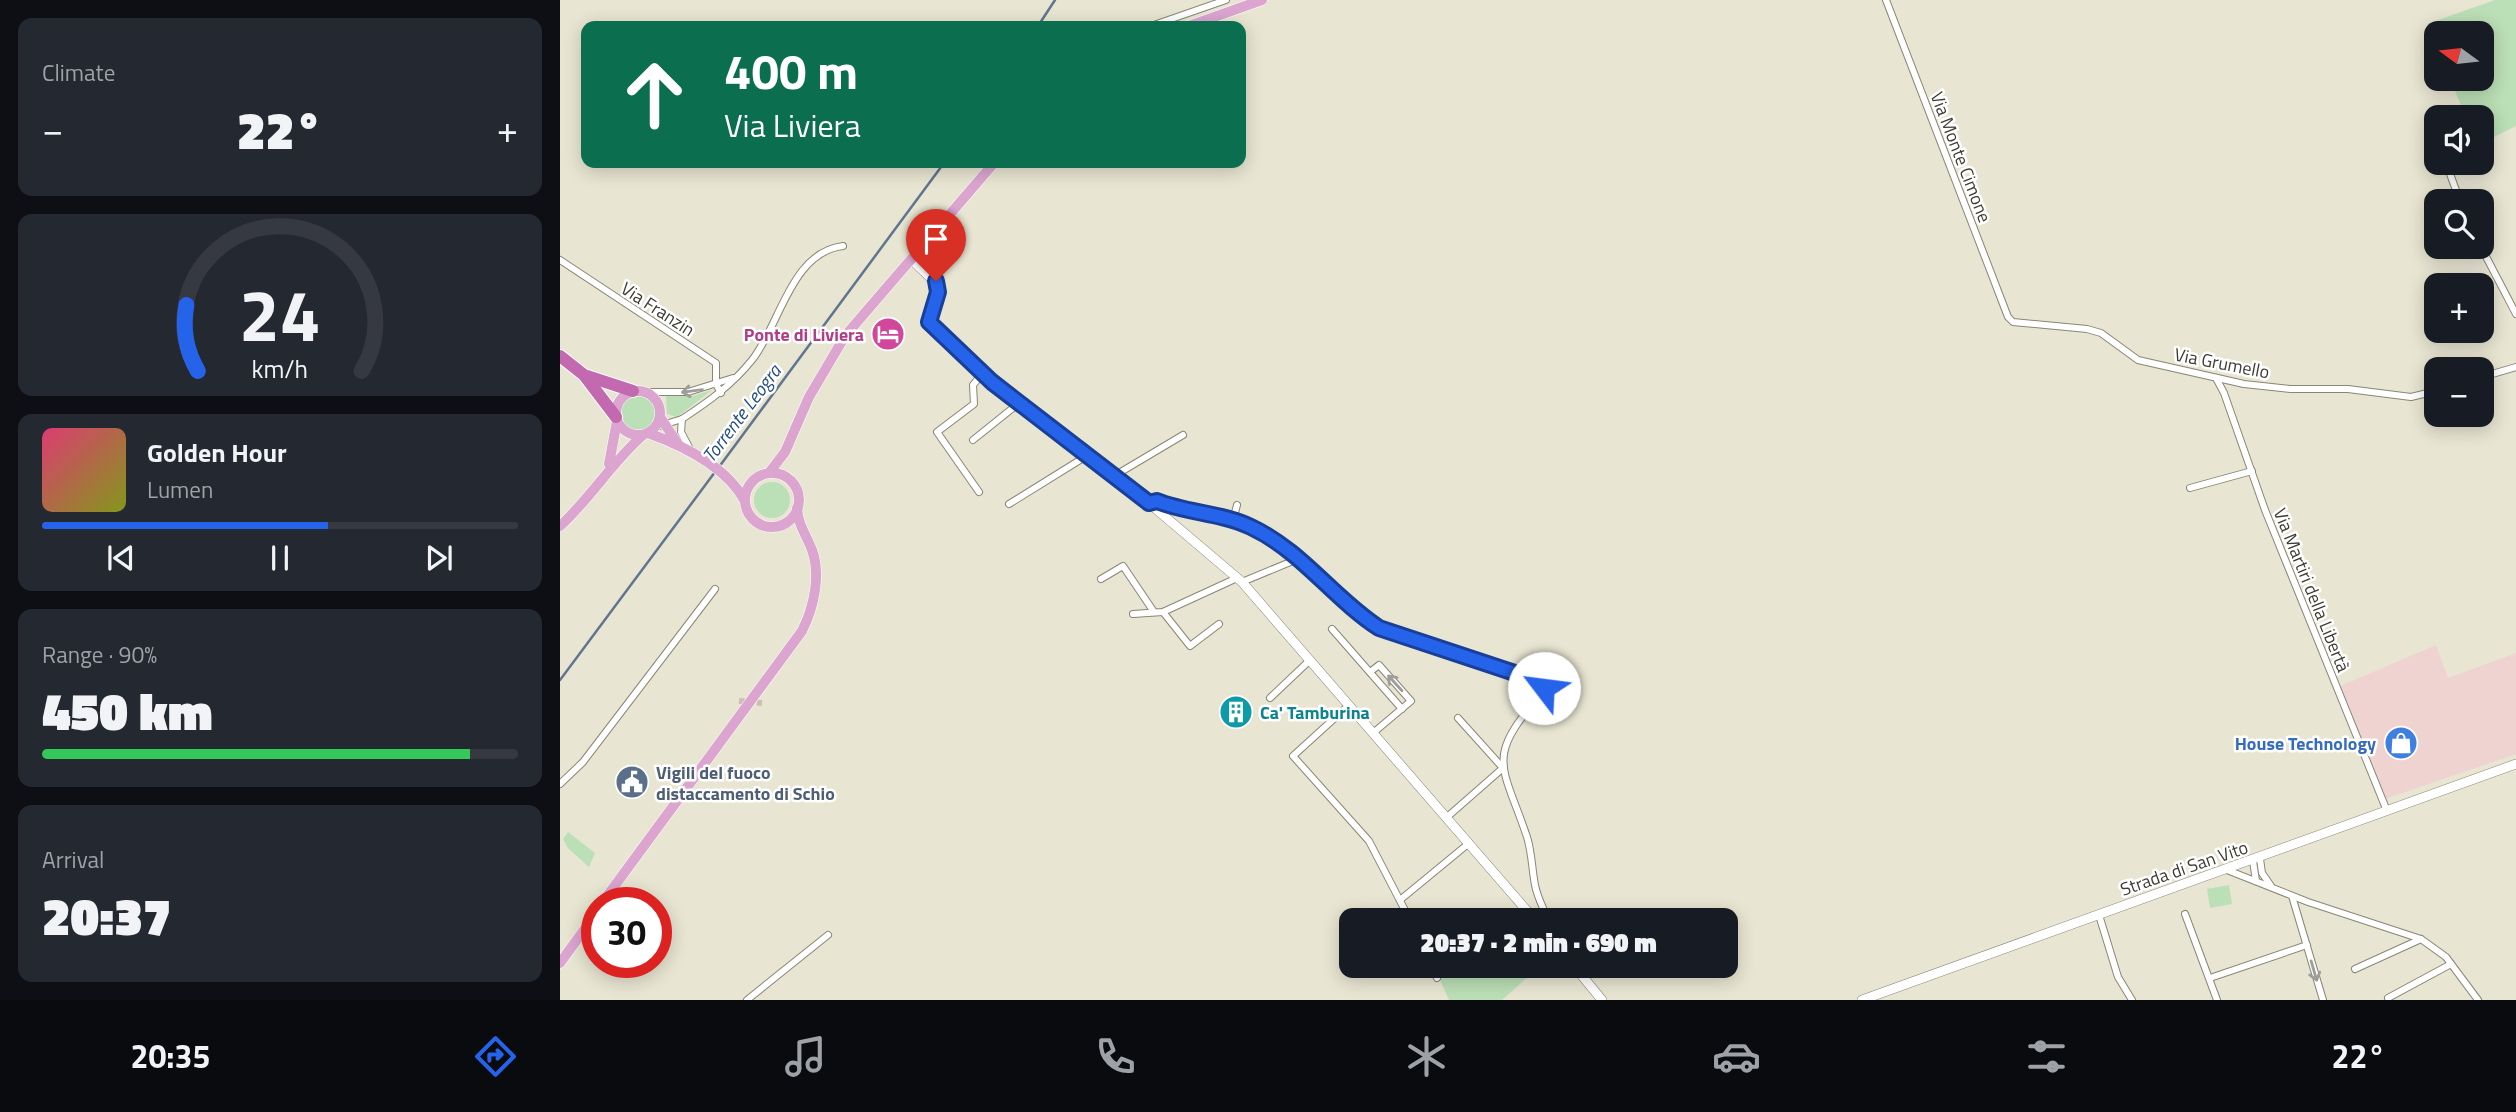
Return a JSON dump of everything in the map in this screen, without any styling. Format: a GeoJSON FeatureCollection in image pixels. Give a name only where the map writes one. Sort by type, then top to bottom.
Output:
{"type":"FeatureCollection","features":[{"type":"Feature","properties":{"kind":"highway"},"geometry":{"type":"LineString","coordinates":[[560,356],[584,374],[616,419]]}},
{"type":"Feature","properties":{"kind":"highway"},"geometry":{"type":"LineString","coordinates":[[584,374],[639,391]]}},
{"type":"Feature","properties":{"kind":"main road"},"geometry":{"type":"LineString","coordinates":[[1203,21],[1262,0]]}},
{"type":"Feature","properties":{"kind":"main road"},"geometry":{"type":"LineString","coordinates":[[769,473],[785,452],[809,397],[845,336],[990,168]]}},
{"type":"Feature","properties":{"kind":"main road"},"geometry":{"type":"LineString","coordinates":[[560,526],[582,506],[619,456],[654,428],[658,404],[639,391],[617,404],[612,454],[605,474]]}},
{"type":"Feature","properties":{"kind":"main road"},"geometry":{"type":"LineString","coordinates":[[616,419],[625,431],[654,428],[681,443],[731,478],[753,519],[765,526],[779,526],[805,537]]}},
{"type":"Feature","properties":{"kind":"main road"},"geometry":{"type":"LineString","coordinates":[[654,428],[681,443]]}},
{"type":"Feature","properties":{"kind":"main road"},"geometry":{"type":"LineString","coordinates":[[614,887],[802,631],[814,598],[815,559],[805,537],[797,508],[797,492],[784,470],[785,452]]}},
{"type":"Feature","properties":{"kind":"main road"},"geometry":{"type":"LineString","coordinates":[[731,478],[769,473],[788,478]]}},
{"type":"Feature","properties":{"kind":"main road"},"geometry":{"type":"LineString","coordinates":[[745,501],[749,484],[758,476]]}},
{"type":"Feature","properties":{"kind":"main road"},"geometry":{"type":"LineString","coordinates":[[779,526],[788,521],[797,508]]}},
{"type":"Feature","properties":{"kind":"main road"},"geometry":{"type":"LineString","coordinates":[[562,959],[581,933]]}},
{"type":"Feature","properties":{"kind":"street"},"geometry":{"type":"LineString","coordinates":[[1165,21],[1226,0]]}},
{"type":"Feature","properties":{"kind":"street","name":"Via Monte Cimone"},"geometry":{"type":"LineString","coordinates":[[1886,0],[1979,244],[2008,317],[2013,322]]}},
{"type":"Feature","properties":{"kind":"street"},"geometry":{"type":"LineString","coordinates":[[928,274],[925,264],[930,238]]}},
{"type":"Feature","properties":{"kind":"street"},"geometry":{"type":"LineString","coordinates":[[654,428],[682,419],[721,393],[754,358],[804,270],[824,250],[842,246]]}},
{"type":"Feature","properties":{"kind":"street"},"geometry":{"type":"LineString","coordinates":[[911,259],[939,286],[929,322],[982,374],[1149,503],[1240,580],[1524,908]]}},
{"type":"Feature","properties":{"kind":"street"},"geometry":{"type":"LineString","coordinates":[[2487,259],[2516,314]]}},
{"type":"Feature","properties":{"kind":"street","name":"Via Franzin"},"geometry":{"type":"LineString","coordinates":[[560,260],[716,363],[716,384],[721,393]]}},
{"type":"Feature","properties":{"kind":"street","name":"Via Grumello"},"geometry":{"type":"LineString","coordinates":[[2013,322],[2087,328],[2101,333],[2138,360],[2216,378],[2280,388],[2348,389],[2411,397],[2424,394]]}},
{"type":"Feature","properties":{"kind":"street"},"geometry":{"type":"LineString","coordinates":[[2494,373],[2516,367]]}},
{"type":"Feature","properties":{"kind":"street"},"geometry":{"type":"LineString","coordinates":[[979,492],[937,432],[974,404],[973,385],[982,374]]}},
{"type":"Feature","properties":{"kind":"street"},"geometry":{"type":"LineString","coordinates":[[639,391],[688,392],[738,376]]}},
{"type":"Feature","properties":{"kind":"street","name":"Via Martiri della Libertà"},"geometry":{"type":"LineString","coordinates":[[2216,378],[2224,393],[2294,585],[2387,811]]}},
{"type":"Feature","properties":{"kind":"street"},"geometry":{"type":"LineString","coordinates":[[973,440],[1018,403]]}},
{"type":"Feature","properties":{"kind":"street"},"geometry":{"type":"LineString","coordinates":[[681,443],[682,419]]}},
{"type":"Feature","properties":{"kind":"street"},"geometry":{"type":"LineString","coordinates":[[1114,476],[1183,435]]}},
{"type":"Feature","properties":{"kind":"street"},"geometry":{"type":"LineString","coordinates":[[1009,504],[1088,455]]}},
{"type":"Feature","properties":{"kind":"street"},"geometry":{"type":"LineString","coordinates":[[2190,488],[2252,471]]}},
{"type":"Feature","properties":{"kind":"street"},"geometry":{"type":"LineString","coordinates":[[1149,503],[1157,501],[1202,515],[1233,520],[1272,539],[1300,558],[1362,617],[1379,628],[1542,682],[1542,693],[1511,729],[1503,768],[1511,800],[1527,838],[1535,888],[1543,908]]}},
{"type":"Feature","properties":{"kind":"street"},"geometry":{"type":"LineString","coordinates":[[1233,520],[1237,505]]}},
{"type":"Feature","properties":{"kind":"street"},"geometry":{"type":"LineString","coordinates":[[1133,614],[1163,612],[1300,558]]}},
{"type":"Feature","properties":{"kind":"street"},"geometry":{"type":"LineString","coordinates":[[1101,579],[1123,566],[1154,612]]}},
{"type":"Feature","properties":{"kind":"street"},"geometry":{"type":"LineString","coordinates":[[560,784],[583,762],[715,589]]}},
{"type":"Feature","properties":{"kind":"street"},"geometry":{"type":"LineString","coordinates":[[1163,612],[1190,646],[1219,624]]}},
{"type":"Feature","properties":{"kind":"street"},"geometry":{"type":"LineString","coordinates":[[1332,629],[1402,709]]}},
{"type":"Feature","properties":{"kind":"street"},"geometry":{"type":"LineString","coordinates":[[1270,698],[1309,661]]}},
{"type":"Feature","properties":{"kind":"street"},"geometry":{"type":"LineString","coordinates":[[1370,672],[1379,665],[1411,701],[1373,733]]}},
{"type":"Feature","properties":{"kind":"street"},"geometry":{"type":"LineString","coordinates":[[1348,706],[1293,756],[1369,841],[1404,908]]}},
{"type":"Feature","properties":{"kind":"street"},"geometry":{"type":"LineString","coordinates":[[1458,719],[1503,768]]}},
{"type":"Feature","properties":{"kind":"street","name":"Strada di San Vito"},"geometry":{"type":"LineString","coordinates":[[1862,1000],[2257,860],[2516,764]]}},
{"type":"Feature","properties":{"kind":"street"},"geometry":{"type":"LineString","coordinates":[[1446,818],[1503,768]]}},
{"type":"Feature","properties":{"kind":"street"},"geometry":{"type":"LineString","coordinates":[[1400,900],[1468,844]]}},
{"type":"Feature","properties":{"kind":"street"},"geometry":{"type":"LineString","coordinates":[[2256,881],[2257,860]]}},
{"type":"Feature","properties":{"kind":"street"},"geometry":{"type":"LineString","coordinates":[[2257,860],[2264,878],[2272,887]]}},
{"type":"Feature","properties":{"kind":"street"},"geometry":{"type":"LineString","coordinates":[[2227,870],[2292,896],[2421,939],[2451,964],[2478,1000]]}},
{"type":"Feature","properties":{"kind":"street"},"geometry":{"type":"LineString","coordinates":[[2292,896],[2323,1000]]}},
{"type":"Feature","properties":{"kind":"street"},"geometry":{"type":"LineString","coordinates":[[2185,914],[2217,1000]]}},
{"type":"Feature","properties":{"kind":"street"},"geometry":{"type":"LineString","coordinates":[[2099,915],[2118,977],[2132,1000]]}},
{"type":"Feature","properties":{"kind":"street"},"geometry":{"type":"LineString","coordinates":[[747,1000],[828,935]]}},
{"type":"Feature","properties":{"kind":"street"},"geometry":{"type":"LineString","coordinates":[[2355,969],[2421,939]]}},
{"type":"Feature","properties":{"kind":"street"},"geometry":{"type":"LineString","coordinates":[[2210,978],[2307,945]]}},
{"type":"Feature","properties":{"kind":"street"},"geometry":{"type":"LineString","coordinates":[[2388,998],[2451,964]]}},
{"type":"Feature","properties":{"kind":"street"},"geometry":{"type":"LineString","coordinates":[[1584,978],[1602,1000]]}},
{"type":"Feature","properties":{"kind":"shaded area"},"geometry":{"type":"Polygon","coordinates":[[[2436,645],[2448,678],[2516,653],[2516,754],[2382,800],[2336,688],[2436,645]]]}},
{"type":"Feature","properties":{"kind":"green space"},"geometry":{"type":"Polygon","coordinates":[[[2495,0],[2516,0],[2516,126],[2494,137],[2494,105],[2461,105],[2455,91],[2494,91],[2494,21],[2436,21],[2495,0]]]}},
{"type":"Feature","properties":{"kind":"green space"},"geometry":{"type":"Polygon","coordinates":[[[712,390],[677,417],[667,414],[666,396],[693,396],[712,390]]]}},
{"type":"Feature","properties":{"kind":"green space"},"geometry":{"type":"Polygon","coordinates":[[[637,395],[649,401],[655,413],[649,425],[637,431],[625,425],[619,413],[625,401],[637,395]]]}},
{"type":"Feature","properties":{"kind":"green space"},"geometry":{"type":"Polygon","coordinates":[[[772,482],[784,488],[790,500],[784,512],[772,518],[760,512],[754,500],[760,488],[772,482]]]}},
{"type":"Feature","properties":{"kind":"green space"},"geometry":{"type":"Polygon","coordinates":[[[568,832],[595,853],[589,867],[568,848],[563,839],[568,832]]]}},
{"type":"Feature","properties":{"kind":"green space"},"geometry":{"type":"Polygon","coordinates":[[[2229,885],[2232,904],[2210,908],[2207,889],[2229,885]]]}},
{"type":"Feature","properties":{"kind":"green space"},"geometry":{"type":"Polygon","coordinates":[[[1439,978],[1527,978],[1502,1000],[1449,1000],[1439,978]]]}},
{"type":"Feature","properties":{"kind":"waterway","name":"Torrente Leogra"},"geometry":{"type":"LineString","coordinates":[[1041,21],[1055,0]]}},
{"type":"Feature","properties":{"kind":"waterway","name":"Torrente Leogra"},"geometry":{"type":"LineString","coordinates":[[719,467],[940,168]]}},
{"type":"Feature","properties":{"kind":"waterway","name":"Torrente Leogra"},"geometry":{"type":"LineString","coordinates":[[560,680],[715,472]]}},
{"type":"Feature","properties":{"kind":"tunnel"},"geometry":{"type":"LineString","coordinates":[[739,701],[762,703]]}},
{"type":"Feature","properties":{"kind":"place","name":"Ponte di Liviera"},"geometry":{"type":"Point","coordinates":[888,334]}},
{"type":"Feature","properties":{"kind":"place","name":"Ca' Tamburina"},"geometry":{"type":"Point","coordinates":[1236,712]}},
{"type":"Feature","properties":{"kind":"place","name":"House Technology"},"geometry":{"type":"Point","coordinates":[2401,743]}},
{"type":"Feature","properties":{"kind":"place","name":"Vigili del fuoco distaccamento di Schio"},"geometry":{"type":"Point","coordinates":[632,782]}},
{"type":"Feature","properties":{"kind":"route"},"geometry":{"type":"LineString","coordinates":[[936,281],[938,292],[930,309],[929,322],[965,360],[1149,503],[1157,501],[1251,527],[1300,558],[1362,617],[1379,628],[1500,666],[1542,682],[1544,688]]}}]}
